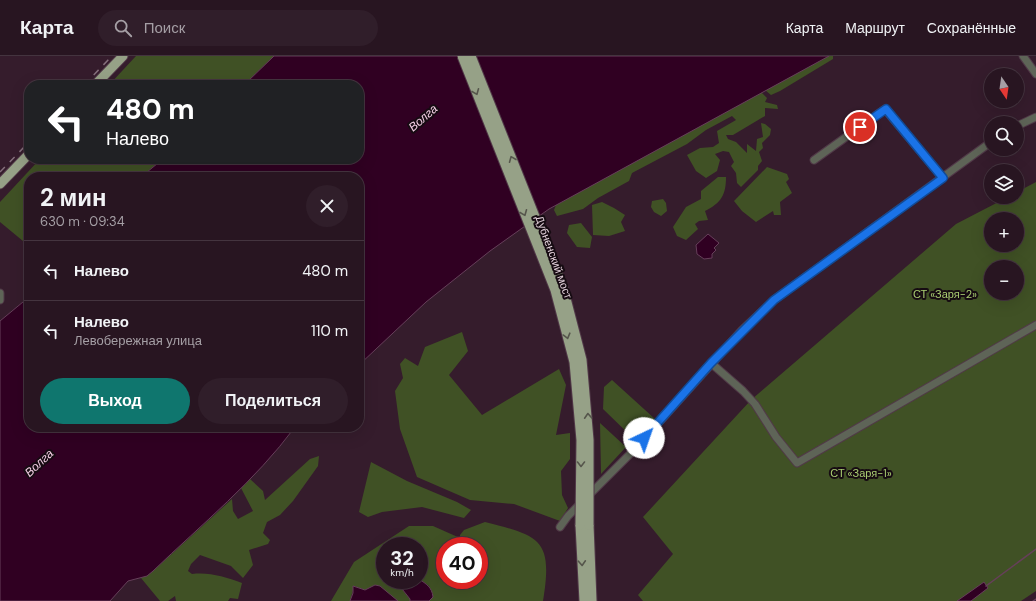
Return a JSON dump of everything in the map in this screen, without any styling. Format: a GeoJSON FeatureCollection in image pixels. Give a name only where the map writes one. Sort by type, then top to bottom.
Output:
{"type":"FeatureCollection","features":[{"type":"Feature","properties":{"kind":"main road"},"geometry":{"type":"LineString","coordinates":[[100,80],[123,56]]}},
{"type":"Feature","properties":{"kind":"main road","name":"Дубненский мост"},"geometry":{"type":"LineString","coordinates":[[462,56],[555,290],[574,362],[581,440],[585,525]]}},
{"type":"Feature","properties":{"kind":"main road","name":"Дубненский мост"},"geometry":{"type":"LineString","coordinates":[[471,56],[563,288],[582,360],[590,440],[585,525]]}},
{"type":"Feature","properties":{"kind":"main road"},"geometry":{"type":"LineString","coordinates":[[0,184],[24,159]]}},
{"type":"Feature","properties":{"kind":"main road"},"geometry":{"type":"LineString","coordinates":[[584,601],[585,525]]}},
{"type":"Feature","properties":{"kind":"main road"},"geometry":{"type":"LineString","coordinates":[[585,525],[592,601]]}},
{"type":"Feature","properties":{"kind":"street"},"geometry":{"type":"LineString","coordinates":[[1023,56],[1036,74]]}},
{"type":"Feature","properties":{"kind":"street"},"geometry":{"type":"LineString","coordinates":[[814,160],[886,109],[943,178]]}},
{"type":"Feature","properties":{"kind":"street"},"geometry":{"type":"LineString","coordinates":[[1024,123],[1036,117]]}},
{"type":"Feature","properties":{"kind":"street"},"geometry":{"type":"LineString","coordinates":[[560,527],[568,516],[635,448],[711,363],[774,300],[984,147]]}},
{"type":"Feature","properties":{"kind":"street"},"geometry":{"type":"LineString","coordinates":[[0,293],[0,300]]}},
{"type":"Feature","properties":{"kind":"street"},"geometry":{"type":"LineString","coordinates":[[711,363],[744,391],[755,404],[776,437],[797,463],[1036,325]]}},
{"type":"Feature","properties":{"kind":"green space"},"geometry":{"type":"Polygon","coordinates":[[[136,56],[274,56],[249,80],[114,80],[136,56]]]}},
{"type":"Feature","properties":{"kind":"green space"},"geometry":{"type":"Polygon","coordinates":[[[829,56],[833,56],[833,59],[780,91],[771,95],[765,90],[829,56]]]}},
{"type":"Feature","properties":{"kind":"green space"},"geometry":{"type":"Polygon","coordinates":[[[761,92],[767,98],[765,102],[777,105],[778,109],[765,108],[765,116],[733,135],[726,135],[728,139],[736,142],[747,153],[747,144],[756,151],[757,139],[763,137],[761,123],[765,124],[771,129],[770,135],[762,143],[763,148],[759,152],[762,161],[758,166],[758,170],[741,187],[737,183],[736,173],[731,166],[734,162],[729,152],[723,151],[715,154],[720,160],[717,171],[706,178],[696,171],[687,155],[700,148],[713,147],[719,143],[717,131],[736,120],[732,116],[706,130],[687,144],[632,173],[629,181],[598,198],[583,209],[557,216],[554,210],[556,205],[761,92]]]}},
{"type":"Feature","properties":{"kind":"green space"},"geometry":{"type":"Polygon","coordinates":[[[35,164],[157,164],[147,172],[28,172],[35,164]]]}},
{"type":"Feature","properties":{"kind":"green space"},"geometry":{"type":"Polygon","coordinates":[[[767,167],[787,174],[789,179],[786,182],[792,193],[780,202],[781,215],[774,215],[773,211],[756,222],[742,211],[734,201],[767,167]]]}},
{"type":"Feature","properties":{"kind":"green space"},"geometry":{"type":"Polygon","coordinates":[[[24,176],[24,242],[0,222],[0,202],[24,176]]]}},
{"type":"Feature","properties":{"kind":"green space"},"geometry":{"type":"Polygon","coordinates":[[[718,177],[726,177],[724,194],[715,205],[705,211],[708,220],[699,221],[695,224],[698,229],[686,240],[677,236],[673,227],[686,207],[701,199],[701,191],[718,177]]]}},
{"type":"Feature","properties":{"kind":"green space","name":"СТ «Заря-1»"},"geometry":{"type":"Polygon","coordinates":[[[1036,182],[1036,591],[1021,601],[643,601],[638,595],[673,554],[643,517],[751,400],[956,224],[995,204],[1024,204],[1024,188],[1036,182]]]}},
{"type":"Feature","properties":{"kind":"green space"},"geometry":{"type":"Polygon","coordinates":[[[663,199],[666,203],[667,211],[661,216],[654,212],[651,207],[652,201],[663,199]]]}},
{"type":"Feature","properties":{"kind":"green space"},"geometry":{"type":"Polygon","coordinates":[[[602,202],[625,215],[621,222],[625,231],[609,236],[593,235],[592,205],[602,202]]]}},
{"type":"Feature","properties":{"kind":"green space"},"geometry":{"type":"Polygon","coordinates":[[[581,223],[592,237],[590,248],[577,247],[567,233],[569,225],[581,223]]]}},
{"type":"Feature","properties":{"kind":"green space"},"geometry":{"type":"Polygon","coordinates":[[[462,332],[468,351],[449,375],[482,415],[559,369],[566,385],[556,435],[570,433],[570,459],[561,471],[562,495],[568,508],[560,521],[514,504],[470,500],[417,477],[400,429],[395,391],[403,378],[400,364],[405,358],[418,366],[425,347],[462,332]]]}},
{"type":"Feature","properties":{"kind":"green space"},"geometry":{"type":"Polygon","coordinates":[[[612,380],[655,419],[635,440],[603,409],[604,387],[612,380]]]}},
{"type":"Feature","properties":{"kind":"green space"},"geometry":{"type":"Polygon","coordinates":[[[600,423],[626,447],[601,474],[601,473],[600,423]]]}},
{"type":"Feature","properties":{"kind":"green space"},"geometry":{"type":"Polygon","coordinates":[[[319,456],[318,466],[293,501],[280,515],[267,522],[263,533],[270,540],[268,544],[249,550],[253,565],[243,578],[231,566],[200,555],[191,564],[188,571],[192,574],[211,574],[242,583],[238,599],[230,598],[228,601],[176,601],[175,596],[168,601],[160,601],[141,578],[153,571],[232,499],[233,511],[238,519],[253,511],[241,488],[250,479],[263,491],[265,500],[310,459],[319,456]]]}},
{"type":"Feature","properties":{"kind":"green space"},"geometry":{"type":"Polygon","coordinates":[[[371,462],[407,481],[457,502],[471,510],[464,518],[422,507],[382,512],[368,517],[359,512],[371,462]]]}},
{"type":"Feature","properties":{"kind":"green space"},"geometry":{"type":"Polygon","coordinates":[[[485,522],[531,537],[539,544],[544,553],[546,581],[543,601],[429,601],[433,597],[428,585],[428,537],[392,537],[409,526],[433,526],[458,537],[436,537],[436,589],[488,589],[488,537],[460,537],[464,530],[485,522]]]}},
{"type":"Feature","properties":{"kind":"green space"},"geometry":{"type":"Polygon","coordinates":[[[376,548],[376,586],[365,590],[354,586],[350,601],[331,601],[354,562],[376,548]]]}},
{"type":"Feature","properties":{"kind":"green space"},"geometry":{"type":"Polygon","coordinates":[[[381,589],[402,589],[410,601],[398,601],[381,589]]]}},
{"type":"Feature","properties":{"kind":"water","name":"Волга"},"geometry":{"type":"Polygon","coordinates":[[[274,56],[829,56],[549,209],[490,251],[426,302],[364,360],[364,172],[147,172],[157,164],[364,164],[364,80],[249,80],[274,56]]]}},
{"type":"Feature","properties":{"kind":"water"},"geometry":{"type":"Polygon","coordinates":[[[708,234],[719,243],[714,248],[716,250],[712,254],[712,258],[704,259],[697,254],[696,245],[708,234]]]}},
{"type":"Feature","properties":{"kind":"water","name":"Волга"},"geometry":{"type":"Polygon","coordinates":[[[24,301],[24,432],[291,432],[263,466],[209,519],[147,576],[128,581],[110,601],[0,601],[0,321],[24,301]]]}},
{"type":"Feature","properties":{"kind":"water"},"geometry":{"type":"Polygon","coordinates":[[[984,582],[988,588],[971,601],[957,601],[984,582]]]}},
{"type":"Feature","properties":{"kind":"water"},"geometry":{"type":"Polygon","coordinates":[[[376,585],[376,589],[384,589],[398,601],[350,601],[353,593],[353,586],[365,590],[376,585]]]}},
{"type":"Feature","properties":{"kind":"water"},"geometry":{"type":"Polygon","coordinates":[[[428,586],[433,597],[429,601],[410,601],[402,589],[428,589],[428,586]]]}},
{"type":"Feature","properties":{"kind":"waterway"},"geometry":{"type":"LineString","coordinates":[[986,586],[1036,549]]}},
{"type":"Feature","properties":{"kind":"railway"},"geometry":{"type":"LineString","coordinates":[[89,80],[112,56]]}},
{"type":"Feature","properties":{"kind":"railway"},"geometry":{"type":"LineString","coordinates":[[0,172],[24,147]]}},
{"type":"Feature","properties":{"kind":"route"},"geometry":{"type":"LineString","coordinates":[[644,438],[742,330],[774,300],[913,198],[943,178],[886,109],[860,127]]}},
{"type":"Feature","properties":{"kind":"park label","name":"СТ «Заря-2»"},"geometry":{"type":"Point","coordinates":[945,294]}}]}
